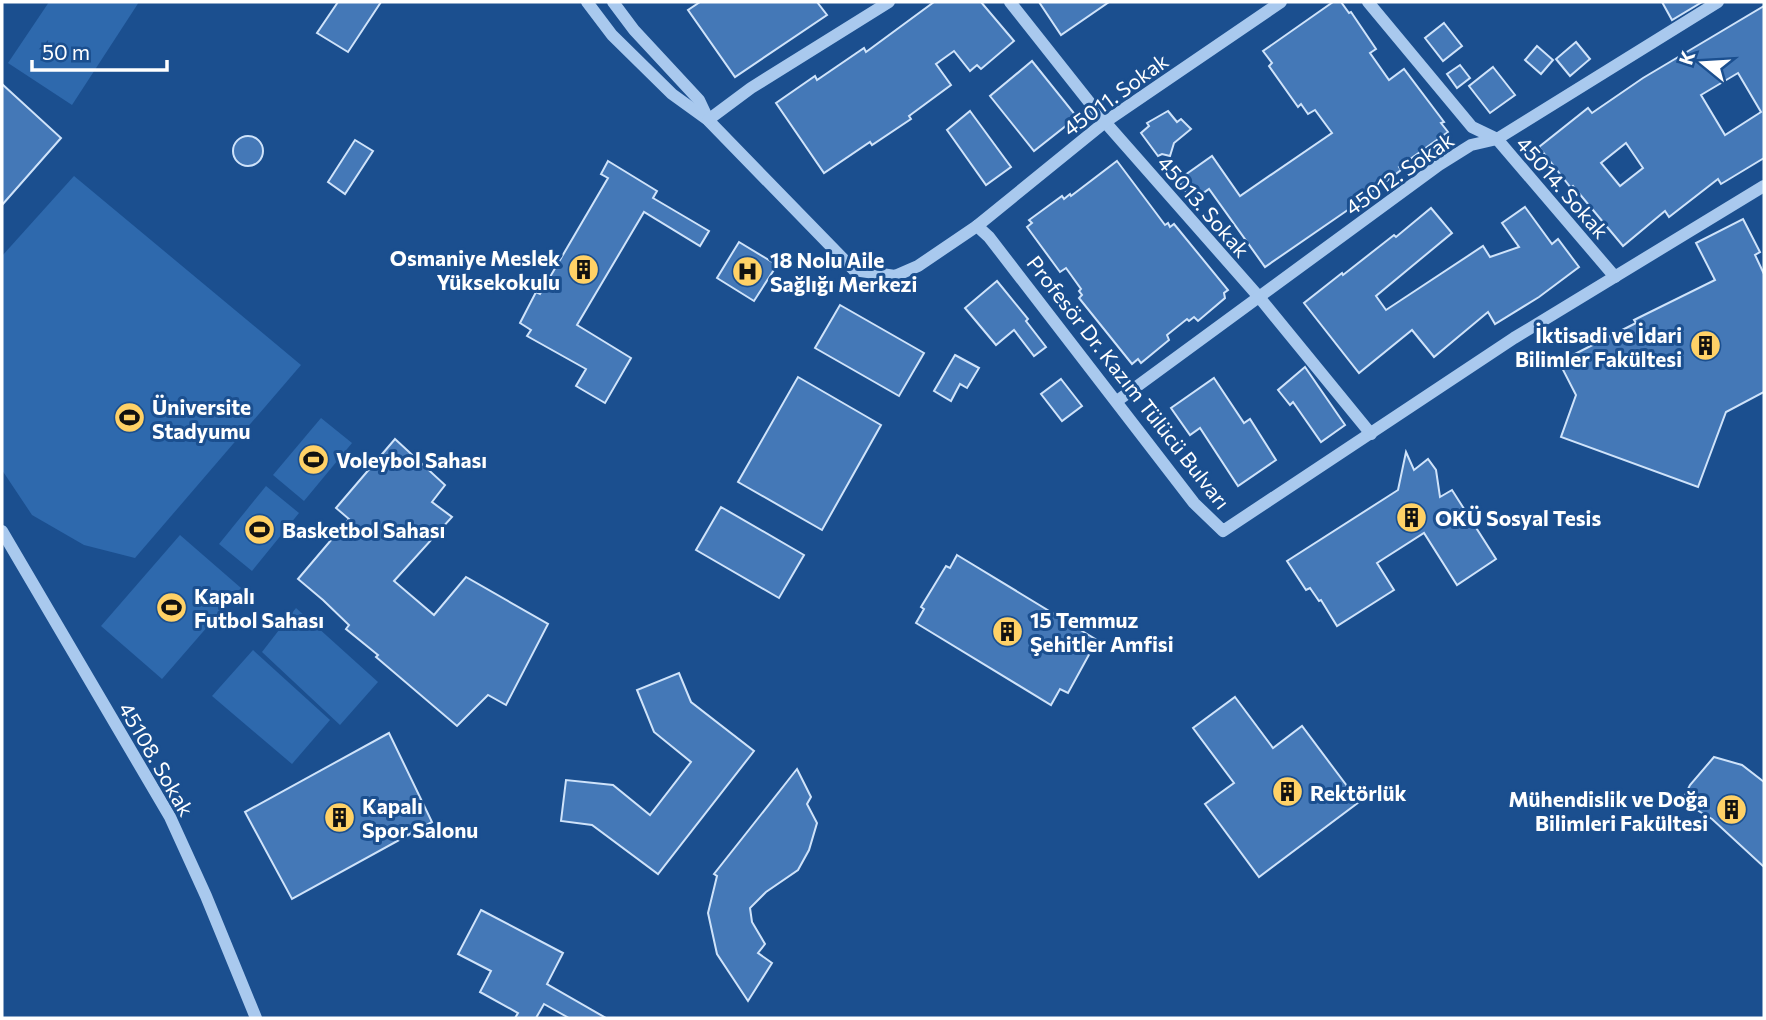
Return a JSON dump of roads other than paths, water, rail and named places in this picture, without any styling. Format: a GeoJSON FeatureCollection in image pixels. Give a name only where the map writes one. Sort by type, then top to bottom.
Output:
{"type":"FeatureCollection","features":[{"type":"Feature","properties":{"kind":"street"},"geometry":{"type":"LineString","coordinates":[[587,2],[612,35],[672,94],[708,120],[854,270],[895,276],[918,266],[977,226]]}},
{"type":"Feature","properties":{"kind":"street"},"geometry":{"type":"LineString","coordinates":[[613,2],[634,30],[699,100],[708,120]]}},
{"type":"Feature","properties":{"kind":"street"},"geometry":{"type":"LineString","coordinates":[[708,120],[751,88],[889,2]]}},
{"type":"Feature","properties":{"kind":"street","name":"45013. Sokak"},"geometry":{"type":"LineString","coordinates":[[1010,2],[1104,122],[1259,298],[1371,434]]}},
{"type":"Feature","properties":{"kind":"street","name":"45011. Sokak"},"geometry":{"type":"LineString","coordinates":[[977,226],[1104,122],[1282,2]]}},
{"type":"Feature","properties":{"kind":"street","name":"45014. Sokak"},"geometry":{"type":"LineString","coordinates":[[1368,2],[1472,127],[1497,139],[1615,277]]}},
{"type":"Feature","properties":{"kind":"street","name":"45012. Sokak"},"geometry":{"type":"LineString","coordinates":[[1118,401],[1439,165],[1471,145],[1497,139],[1717,2]]}},
{"type":"Feature","properties":{"kind":"street","name":"Profesör Dr. Kazım Tülücü Bulvarı"},"geometry":{"type":"LineString","coordinates":[[977,226],[989,237],[1118,401],[1194,503],[1223,531],[1514,338],[1764,186]]}},
{"type":"Feature","properties":{"kind":"street","name":"45108. Sokak"},"geometry":{"type":"LineString","coordinates":[[2,531],[170,817],[256,1018]]}},
{"type":"Feature","properties":{"kind":"place","name":"Osmaniye Meslek Yüksekokulu"},"geometry":{"type":"Point","coordinates":[583,269]}},
{"type":"Feature","properties":{"kind":"place","name":"18 Nolu Aile Sağlığı Merkezi"},"geometry":{"type":"Point","coordinates":[747,271]}},
{"type":"Feature","properties":{"kind":"place","name":"İktisadi ve İdari Bilimler Fakültesi"},"geometry":{"type":"Point","coordinates":[1705,346]}},
{"type":"Feature","properties":{"kind":"place","name":"Üniversite Stadyumu"},"geometry":{"type":"Point","coordinates":[129,418]}},
{"type":"Feature","properties":{"kind":"place","name":"Voleybol Sahası"},"geometry":{"type":"Point","coordinates":[313,459]}},
{"type":"Feature","properties":{"kind":"place","name":"OKÜ Sosyal Tesis"},"geometry":{"type":"Point","coordinates":[1412,517]}},
{"type":"Feature","properties":{"kind":"place","name":"Basketbol Sahası"},"geometry":{"type":"Point","coordinates":[259,529]}},
{"type":"Feature","properties":{"kind":"place","name":"Kapalı Futbol Sahası"},"geometry":{"type":"Point","coordinates":[171,607]}},
{"type":"Feature","properties":{"kind":"place","name":"15 Temmuz Şehitler Amfisi"},"geometry":{"type":"Point","coordinates":[1007,631]}},
{"type":"Feature","properties":{"kind":"place","name":"Rektörlük"},"geometry":{"type":"Point","coordinates":[1287,792]}},
{"type":"Feature","properties":{"kind":"place","name":"Mühendislik ve Doğa Bilimleri Fakültesi"},"geometry":{"type":"Point","coordinates":[1731,810]}},
{"type":"Feature","properties":{"kind":"place","name":"Kapalı Spor Salonu"},"geometry":{"type":"Point","coordinates":[339,817]}}]}
